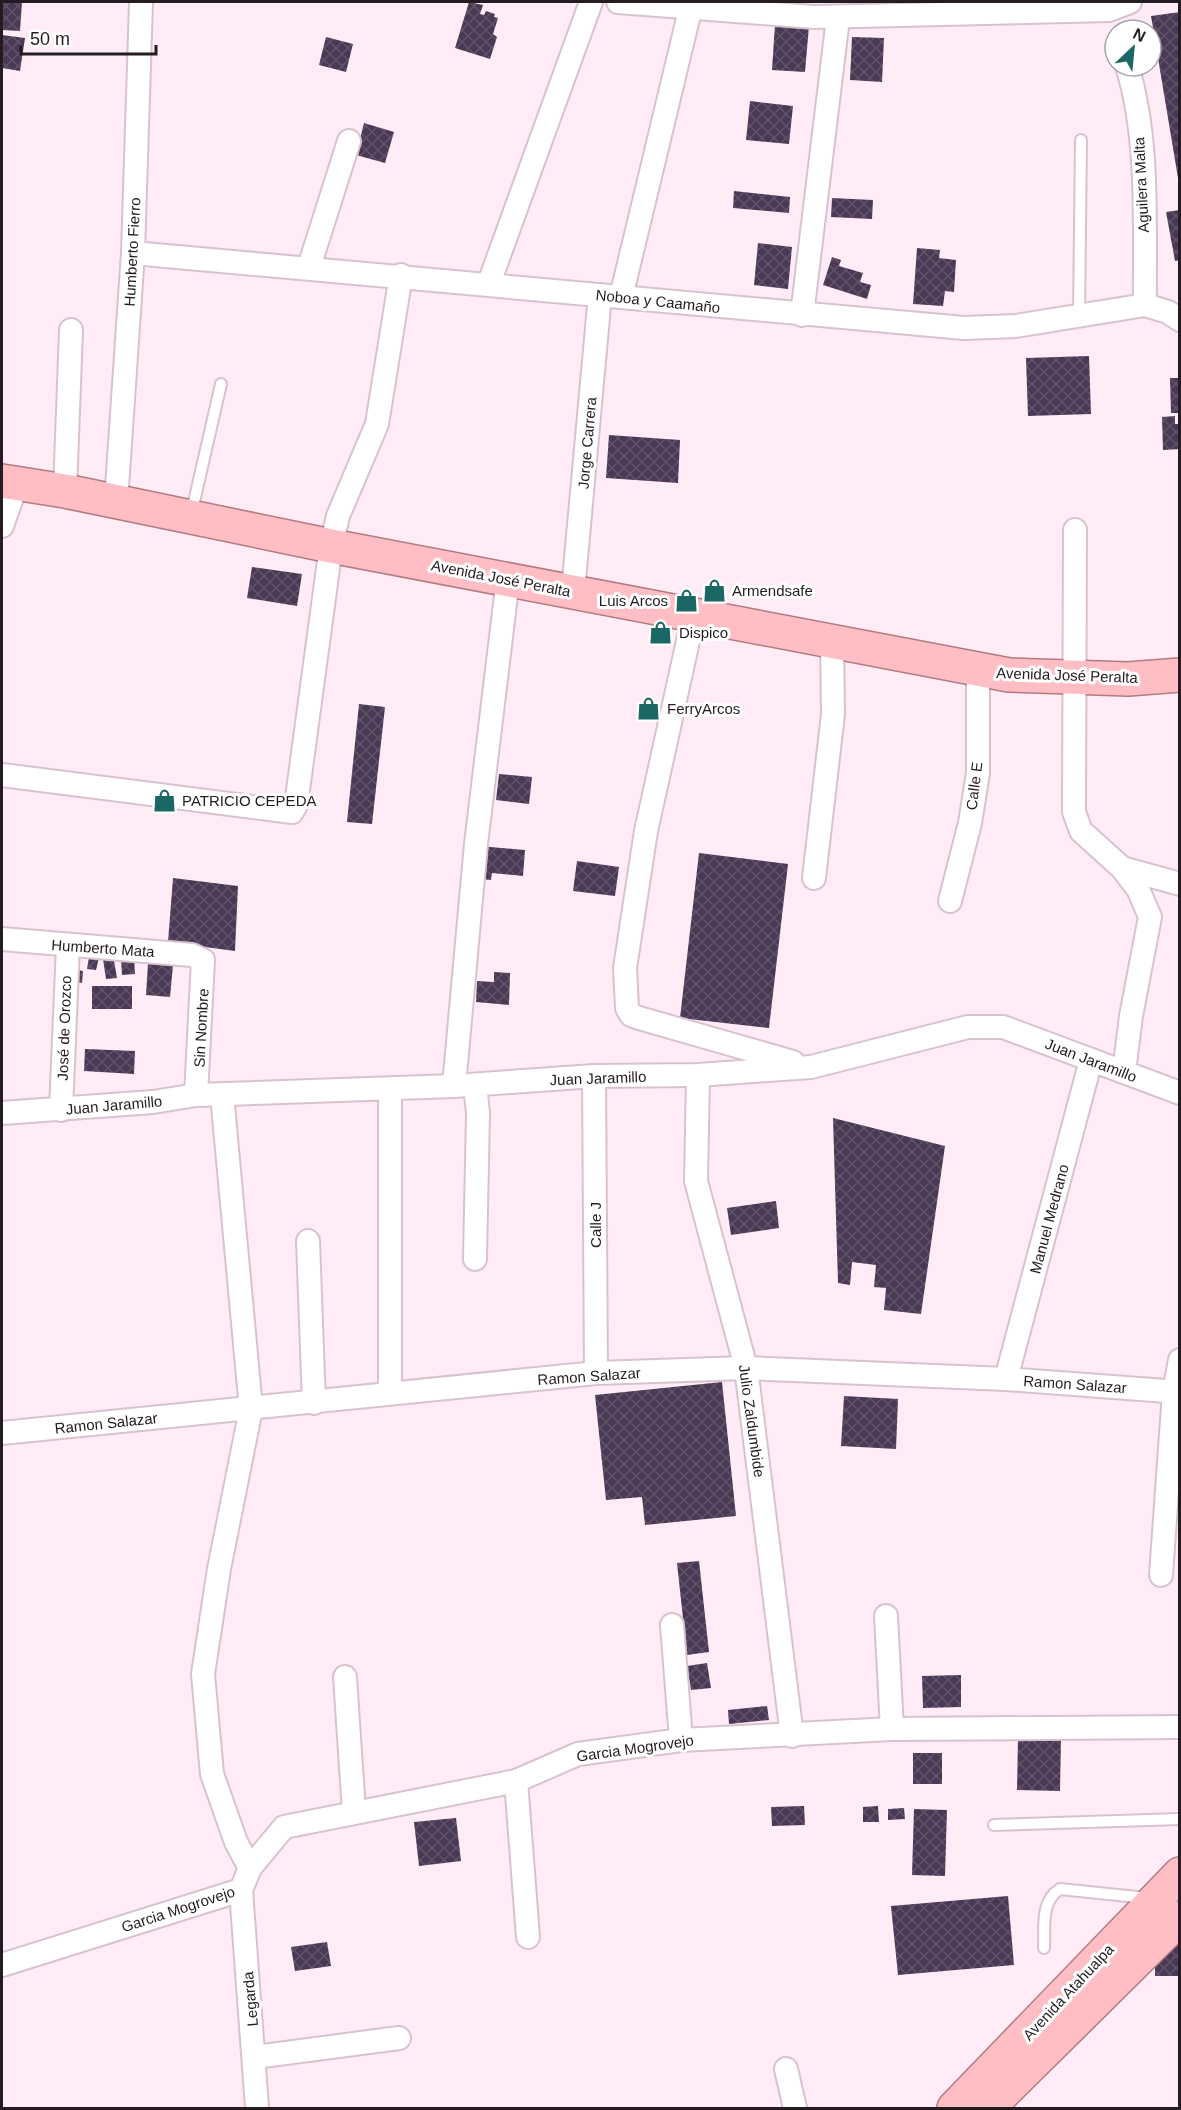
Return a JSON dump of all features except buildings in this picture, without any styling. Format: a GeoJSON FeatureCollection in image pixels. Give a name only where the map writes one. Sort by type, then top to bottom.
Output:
{"type":"FeatureCollection","features":[{"type":"Feature","properties":{"kind":"highway","name":"Avenida José Peralta"},"geometry":{"type":"LineString","coordinates":[[9,482],[65,491],[331,546],[832,640],[978,670],[1009,675],[1128,679],[1179,675]]}},
{"type":"Feature","properties":{"kind":"highway","name":"Avenida Atahualpa"},"geometry":{"type":"LineString","coordinates":[[988,2109],[1167,1908],[1179,1874]]}},
{"type":"Feature","properties":{"kind":"highway","name":"Avenida Atahualpa"},"geometry":{"type":"LineString","coordinates":[[954,2109],[1167,1908]]}},
{"type":"Feature","properties":{"kind":"street","name":"Humberto Fierro"},"geometry":{"type":"LineString","coordinates":[[116,502],[133,253],[141,2]]}},
{"type":"Feature","properties":{"kind":"street"},"geometry":{"type":"LineString","coordinates":[[489,283],[591,2]]}},
{"type":"Feature","properties":{"kind":"street"},"geometry":{"type":"LineString","coordinates":[[618,2],[814,9],[838,18],[1115,11]]}},
{"type":"Feature","properties":{"kind":"street","name":"Jorge Carrera"},"geometry":{"type":"LineString","coordinates":[[573,591],[610,296],[692,5]]}},
{"type":"Feature","properties":{"kind":"street"},"geometry":{"type":"LineString","coordinates":[[802,315],[838,18]]}},
{"type":"Feature","properties":{"kind":"street","name":"Aguilera Malta"},"geometry":{"type":"LineString","coordinates":[[1131,78],[1137,98],[1143,182],[1145,305]]}},
{"type":"Feature","properties":{"kind":"street"},"geometry":{"type":"LineString","coordinates":[[309,267],[349,141]]}},
{"type":"Feature","properties":{"kind":"street","name":"Noboa y Caamaño"},"geometry":{"type":"LineString","coordinates":[[133,253],[489,283],[802,315],[964,328],[1016,326],[1145,305]]}},
{"type":"Feature","properties":{"kind":"street"},"geometry":{"type":"LineString","coordinates":[[2,775],[292,812],[296,805],[331,546],[338,516],[377,424],[401,276]]}},
{"type":"Feature","properties":{"kind":"street"},"geometry":{"type":"LineString","coordinates":[[1145,305],[1168,312],[1179,320]]}},
{"type":"Feature","properties":{"kind":"street"},"geometry":{"type":"LineString","coordinates":[[65,491],[71,330]]}},
{"type":"Feature","properties":{"kind":"street"},"geometry":{"type":"LineString","coordinates":[[2,526],[9,482]]}},
{"type":"Feature","properties":{"kind":"street"},"geometry":{"type":"LineString","coordinates":[[1075,530],[1074,812],[1081,831],[1122,868],[1138,889],[1150,917],[1131,1016],[1124,1072]]}},
{"type":"Feature","properties":{"kind":"street"},"geometry":{"type":"LineString","coordinates":[[475,1259],[478,1113],[465,1086],[476,844],[508,579]]}},
{"type":"Feature","properties":{"kind":"street"},"geometry":{"type":"LineString","coordinates":[[694,614],[646,831],[625,969],[627,1008],[631,1015],[639,1018],[811,1066]]}},
{"type":"Feature","properties":{"kind":"street"},"geometry":{"type":"LineString","coordinates":[[814,878],[833,714],[832,640]]}},
{"type":"Feature","properties":{"kind":"street","name":"Calle E"},"geometry":{"type":"LineString","coordinates":[[950,901],[970,823],[978,773],[978,670]]}},
{"type":"Feature","properties":{"kind":"street"},"geometry":{"type":"LineString","coordinates":[[1122,868],[1179,884]]}},
{"type":"Feature","properties":{"kind":"street","name":"Humberto Mata"},"geometry":{"type":"LineString","coordinates":[[2,939],[192,956],[203,960]]}},
{"type":"Feature","properties":{"kind":"street","name":"José de Orozco"},"geometry":{"type":"LineString","coordinates":[[61,1110],[68,946]]}},
{"type":"Feature","properties":{"kind":"street","name":"Sin Nombre"},"geometry":{"type":"LineString","coordinates":[[196,1095],[203,960]]}},
{"type":"Feature","properties":{"kind":"street","name":"Juan Jaramillo"},"geometry":{"type":"LineString","coordinates":[[2,1113],[153,1102],[196,1095],[465,1086],[594,1076],[698,1075],[811,1066],[968,1027],[1004,1027],[1179,1093]]}},
{"type":"Feature","properties":{"kind":"street","name":"Manuel Medrano"},"geometry":{"type":"LineString","coordinates":[[1006,1379],[1091,1060]]}},
{"type":"Feature","properties":{"kind":"street","name":"Julio Zaldumbide"},"geometry":{"type":"LineString","coordinates":[[698,1075],[696,1181],[701,1208],[746,1368],[792,1736]]}},
{"type":"Feature","properties":{"kind":"street","name":"Calle J"},"geometry":{"type":"LineString","coordinates":[[594,1076],[596,1373]]}},
{"type":"Feature","properties":{"kind":"street"},"geometry":{"type":"LineString","coordinates":[[390,1089],[390,1393]]}},
{"type":"Feature","properties":{"kind":"street"},"geometry":{"type":"LineString","coordinates":[[222,1095],[251,1409],[219,1569],[203,1674],[212,1774],[236,1842],[250,1868]]}},
{"type":"Feature","properties":{"kind":"street"},"geometry":{"type":"LineString","coordinates":[[308,1241],[315,1403]]}},
{"type":"Feature","properties":{"kind":"street"},"geometry":{"type":"LineString","coordinates":[[1161,1575],[1179,1360]]}},
{"type":"Feature","properties":{"kind":"street","name":"Ramon Salazar"},"geometry":{"type":"LineString","coordinates":[[2,1434],[596,1373],[746,1368],[1006,1379],[1177,1392]]}},
{"type":"Feature","properties":{"kind":"street"},"geometry":{"type":"LineString","coordinates":[[886,1616],[892,1729]]}},
{"type":"Feature","properties":{"kind":"street"},"geometry":{"type":"LineString","coordinates":[[672,1625],[681,1740]]}},
{"type":"Feature","properties":{"kind":"street"},"geometry":{"type":"LineString","coordinates":[[345,1677],[354,1812]]}},
{"type":"Feature","properties":{"kind":"street","name":"Garcia Mogrovejo"},"geometry":{"type":"LineString","coordinates":[[2,1965],[241,1890],[250,1868],[284,1827],[516,1782],[578,1754],[681,1740],[892,1729],[1179,1727]]}},
{"type":"Feature","properties":{"kind":"street"},"geometry":{"type":"LineString","coordinates":[[516,1782],[528,1937]]}},
{"type":"Feature","properties":{"kind":"street","name":"Legarda"},"geometry":{"type":"LineString","coordinates":[[241,1890],[255,2057],[256,2109]]}},
{"type":"Feature","properties":{"kind":"street"},"geometry":{"type":"LineString","coordinates":[[255,2057],[399,2038]]}},
{"type":"Feature","properties":{"kind":"street"},"geometry":{"type":"LineString","coordinates":[[786,2070],[795,2109]]}},
{"type":"Feature","properties":{"kind":"lane"},"geometry":{"type":"LineString","coordinates":[[1079,316],[1082,140]]}},
{"type":"Feature","properties":{"kind":"lane"},"geometry":{"type":"LineString","coordinates":[[191,516],[222,384]]}},
{"type":"Feature","properties":{"kind":"lane"},"geometry":{"type":"LineString","coordinates":[[994,1825],[1179,1819]]}},
{"type":"Feature","properties":{"kind":"lane"},"geometry":{"type":"LineString","coordinates":[[1044,1948],[1047,1903],[1051,1894],[1060,1889],[1167,1908]]}},
{"type":"Feature","properties":{"kind":"place","name":"Armendsafe"},"geometry":{"type":"Point","coordinates":[714,590]}},
{"type":"Feature","properties":{"kind":"place","name":"Luis Arcos"},"geometry":{"type":"Point","coordinates":[686,600]}},
{"type":"Feature","properties":{"kind":"place","name":"Dispico"},"geometry":{"type":"Point","coordinates":[661,632]}},
{"type":"Feature","properties":{"kind":"place","name":"FerryArcos"},"geometry":{"type":"Point","coordinates":[649,708]}},
{"type":"Feature","properties":{"kind":"place","name":"PATRICIO CEPEDA"},"geometry":{"type":"Point","coordinates":[164,800]}}]}
